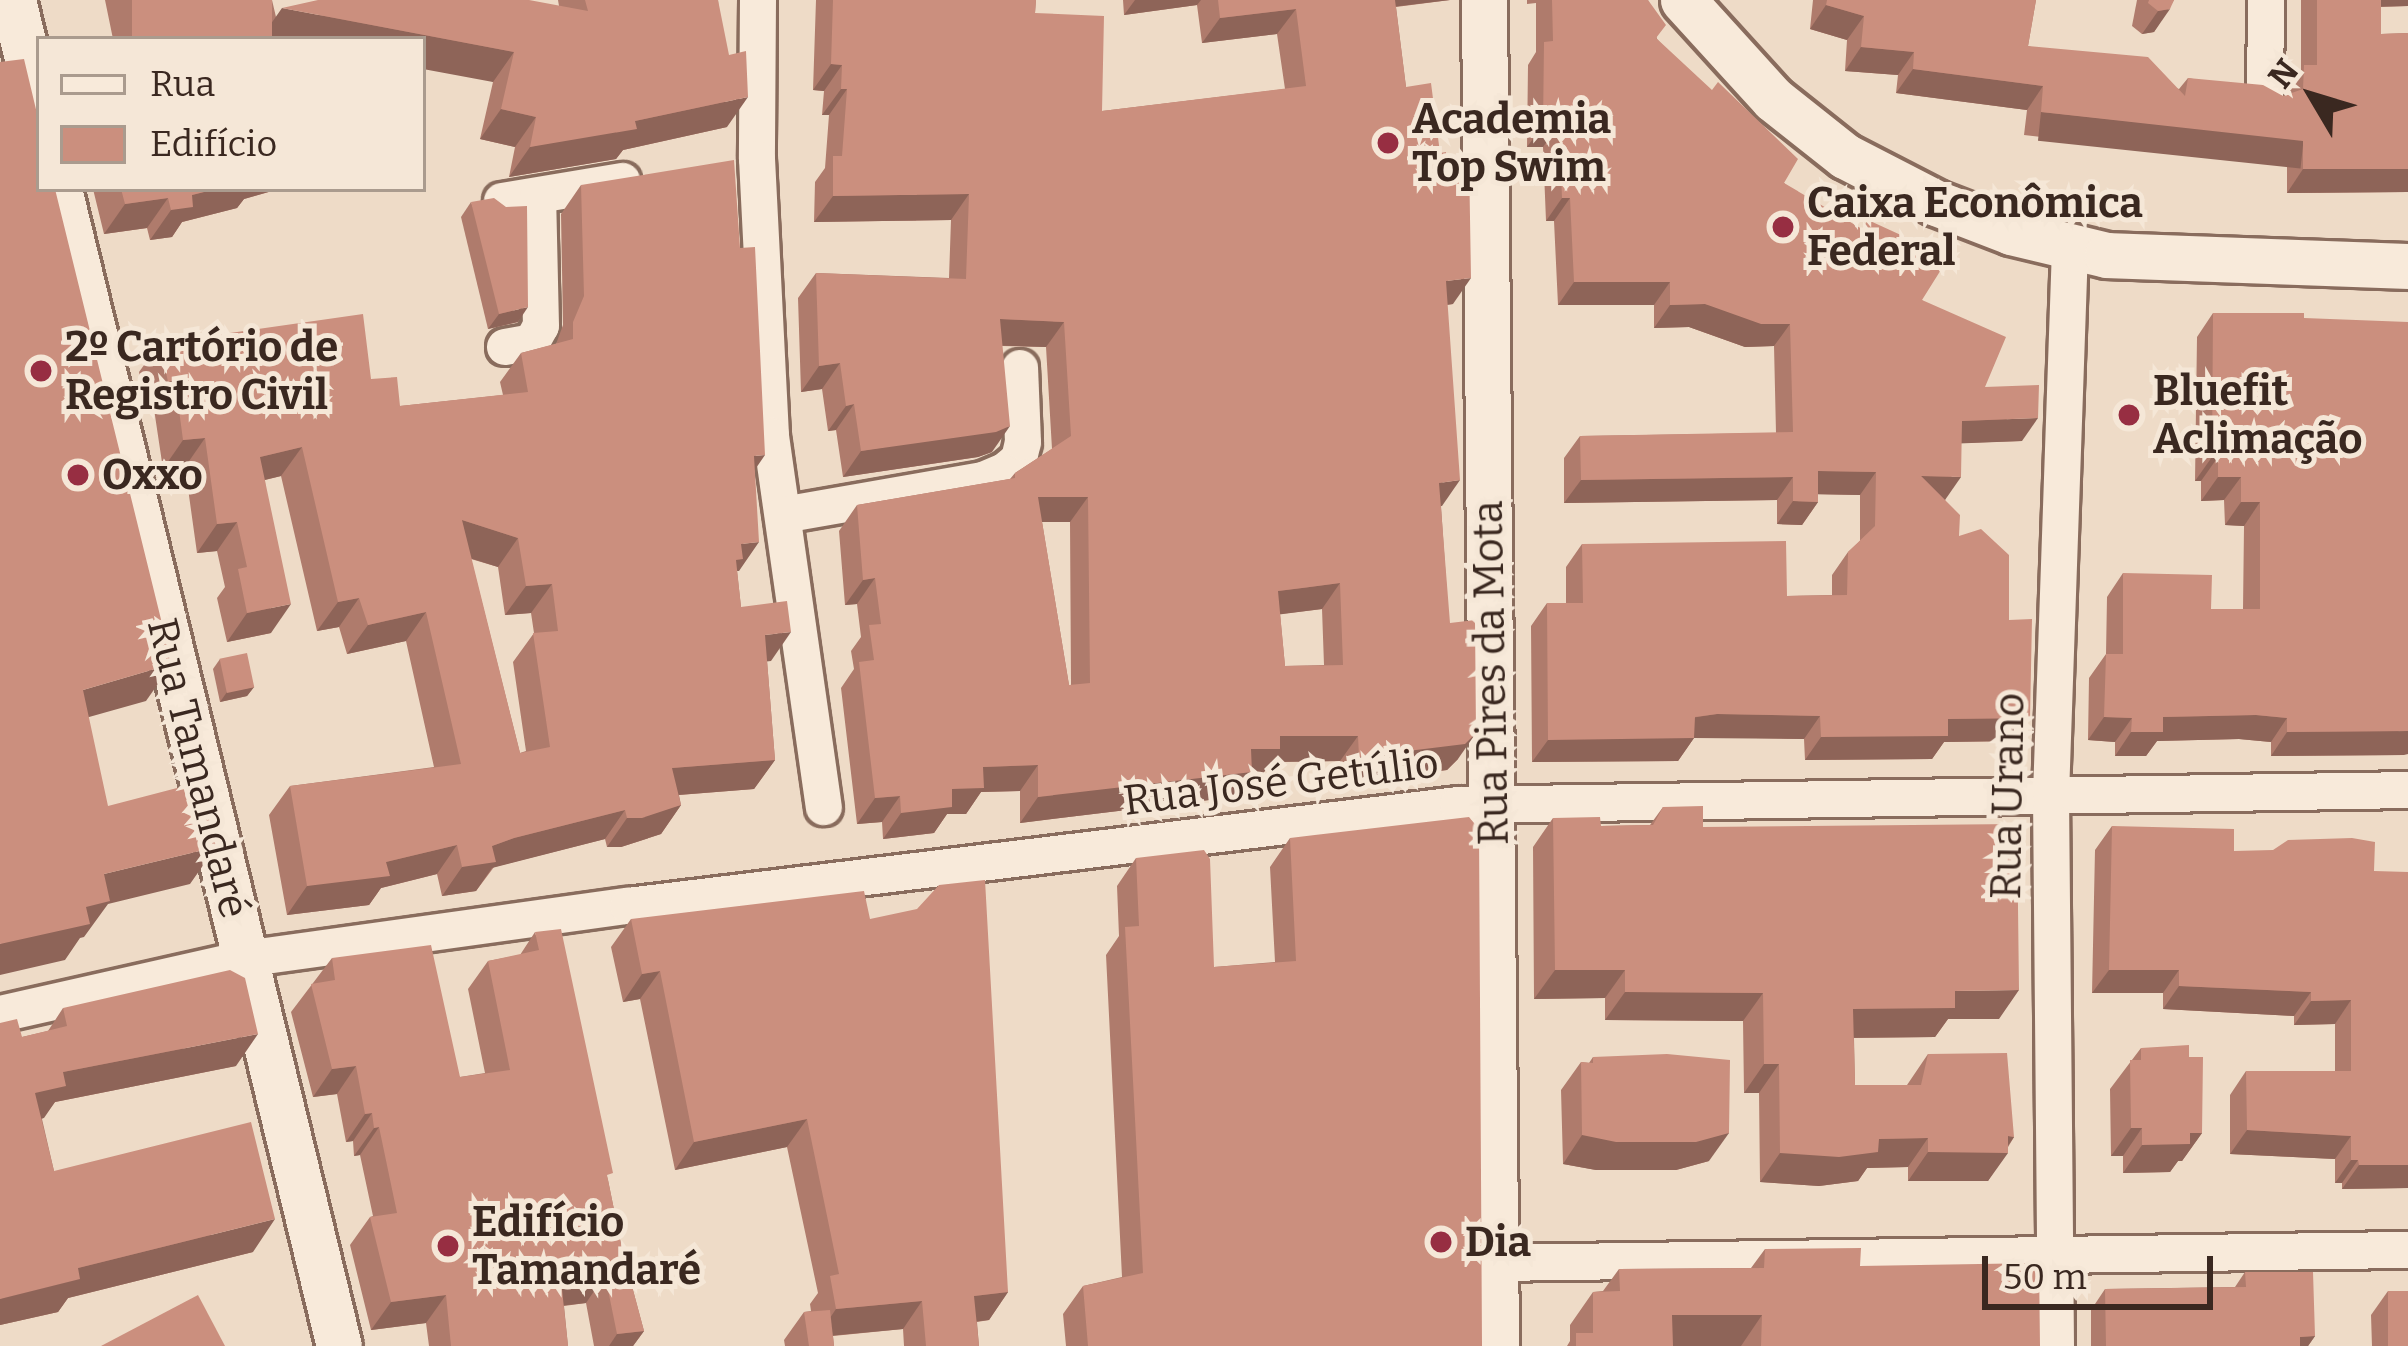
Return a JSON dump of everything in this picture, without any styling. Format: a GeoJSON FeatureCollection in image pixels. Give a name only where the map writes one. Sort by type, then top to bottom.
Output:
{"type":"FeatureCollection","features":[{"type":"Feature","properties":{"kind":"street"},"geometry":{"type":"LineString","coordinates":[[13,0],[36,96]]}},
{"type":"Feature","properties":{"kind":"street"},"geometry":{"type":"LineString","coordinates":[[758,0],[757,159],[771,436],[824,807]]}},
{"type":"Feature","properties":{"kind":"street","name":"Rua Pires da Mota"},"geometry":{"type":"LineString","coordinates":[[1484,0],[1496,1346]]}},
{"type":"Feature","properties":{"kind":"street"},"geometry":{"type":"LineString","coordinates":[[1683,0],[1773,99],[1845,156],[1936,203],[2070,248],[2108,255],[2408,266]]}},
{"type":"Feature","properties":{"kind":"street"},"geometry":{"type":"LineString","coordinates":[[2265,97],[2266,0]]}},
{"type":"Feature","properties":{"kind":"street"},"geometry":{"type":"LineString","coordinates":[[712,166],[757,159]]}},
{"type":"Feature","properties":{"kind":"street"},"geometry":{"type":"LineString","coordinates":[[502,201],[667,174]]}},
{"type":"Feature","properties":{"kind":"street","name":"Rua Tamandaré"},"geometry":{"type":"LineString","coordinates":[[60,192],[339,1346]]}},
{"type":"Feature","properties":{"kind":"street"},"geometry":{"type":"LineString","coordinates":[[505,347],[532,342],[542,326],[538,197]]}},
{"type":"Feature","properties":{"kind":"street","name":"Rua Urano"},"geometry":{"type":"LineString","coordinates":[[2056,1346],[2050,794],[2070,248]]}},
{"type":"Feature","properties":{"kind":"street"},"geometry":{"type":"LineString","coordinates":[[783,515],[983,480],[1006,470],[1018,458],[1023,442],[1019,368]]}},
{"type":"Feature","properties":{"kind":"street","name":"Rua José Getúlio"},"geometry":{"type":"LineString","coordinates":[[0,1014],[244,959],[628,906],[1492,803],[2408,790]]}},
{"type":"Feature","properties":{"kind":"street"},"geometry":{"type":"LineString","coordinates":[[1495,1263],[2408,1250]]}},
{"type":"Feature","properties":{"kind":"building"},"geometry":{"type":"Polygon","coordinates":[[[132,0],[272,0],[272,36],[132,36],[132,0]]]}},
{"type":"Feature","properties":{"kind":"building"},"geometry":{"type":"Polygon","coordinates":[[[318,0],[529,0],[588,11],[585,0],[718,0],[729,55],[746,51],[748,97],[635,121],[637,129],[530,147],[536,117],[501,109],[514,52],[282,8],[318,0]]]}},
{"type":"Feature","properties":{"kind":"building"},"geometry":{"type":"Polygon","coordinates":[[[833,0],[1036,0],[1035,13],[1104,16],[1102,111],[1306,86],[1296,9],[1220,18],[1218,0],[1395,0],[1406,87],[1431,83],[1440,153],[1446,152],[1446,160],[1469,156],[1471,278],[1446,281],[1460,480],[1439,483],[1450,623],[1475,620],[1476,733],[1465,744],[1359,757],[1358,736],[1280,736],[1280,749],[1251,749],[1252,772],[1038,797],[1038,765],[983,767],[984,788],[952,789],[952,807],[901,813],[900,796],[875,798],[859,662],[874,660],[869,625],[881,624],[875,578],[863,580],[857,505],[1015,478],[1015,473],[1071,436],[1064,322],[1000,319],[1010,426],[996,432],[861,451],[854,404],[846,406],[840,363],[819,366],[816,273],[966,279],[969,194],[833,196],[833,156],[842,156],[847,89],[841,89],[842,65],[831,64],[833,0]],[[1038,497],[1069,685],[1090,683],[1088,497],[1038,497]],[[1340,583],[1278,591],[1285,666],[1343,665],[1340,583]]]}},
{"type":"Feature","properties":{"kind":"building"},"geometry":{"type":"Polygon","coordinates":[[[1552,0],[1648,0],[1666,25],[1656,38],[1712,90],[1718,82],[1798,159],[1784,183],[1862,229],[1868,220],[1949,257],[1922,300],[2006,337],[1985,387],[2039,385],[2038,418],[1962,421],[1961,477],[1921,476],[1960,515],[1959,536],[1981,529],[2009,555],[2009,620],[2032,619],[2030,718],[1948,719],[1948,736],[1821,737],[1820,716],[1717,714],[1695,717],[1694,738],[1548,740],[1547,603],[1583,603],[1582,544],[1786,541],[1787,596],[1847,595],[1848,552],[1875,526],[1876,472],[1818,471],[1818,502],[1793,501],[1793,477],[1581,480],[1580,436],[1793,432],[1790,324],[1761,324],[1705,304],[1670,305],[1670,282],[1574,282],[1570,198],[1562,198],[1559,124],[1543,125],[1544,42],[1553,41],[1552,0]]]}},
{"type":"Feature","properties":{"kind":"building"},"geometry":{"type":"Polygon","coordinates":[[[1827,0],[2036,0],[2028,46],[2148,57],[2185,96],[2188,78],[2263,85],[2283,96],[2303,89],[2304,65],[2317,65],[2317,0],[2381,0],[2381,34],[2408,33],[2408,169],[2303,169],[2303,141],[2041,112],[2043,86],[1913,69],[1914,52],[1861,47],[1864,16],[1826,5],[1827,0]]]}},
{"type":"Feature","properties":{"kind":"building"},"geometry":{"type":"Polygon","coordinates":[[[2149,0],[2174,0],[2170,9],[2158,11],[2149,0]]]}},
{"type":"Feature","properties":{"kind":"building"},"geometry":{"type":"Polygon","coordinates":[[[24,59],[36,109],[36,192],[56,192],[172,664],[83,690],[108,806],[200,782],[216,847],[104,874],[110,901],[86,907],[90,924],[0,944],[0,62],[24,59]]]}},
{"type":"Feature","properties":{"kind":"building"},"geometry":{"type":"Polygon","coordinates":[[[734,160],[740,248],[755,247],[765,455],[754,456],[759,542],[741,544],[743,559],[736,560],[741,607],[787,601],[791,632],[765,635],[775,760],[672,768],[681,805],[642,818],[627,818],[625,810],[514,838],[492,846],[496,862],[462,867],[457,845],[386,862],[390,876],[307,886],[290,786],[461,764],[426,612],[368,625],[359,598],[338,602],[302,447],[260,457],[291,604],[247,613],[238,569],[247,567],[237,522],[217,524],[205,438],[183,440],[175,380],[168,382],[160,343],[363,314],[371,379],[397,377],[400,406],[528,392],[521,353],[573,339],[573,322],[584,296],[581,185],[734,160]],[[462,520],[520,753],[550,747],[533,633],[558,631],[552,584],[526,586],[518,538],[462,520]]]}},
{"type":"Feature","properties":{"kind":"building"},"geometry":{"type":"Polygon","coordinates":[[[122,192],[204,192],[192,195],[193,207],[171,210],[168,198],[125,204],[122,192]]]}},
{"type":"Feature","properties":{"kind":"building"},"geometry":{"type":"Polygon","coordinates":[[[494,198],[506,207],[527,206],[528,307],[499,314],[471,202],[494,198]]]}},
{"type":"Feature","properties":{"kind":"building"},"geometry":{"type":"Polygon","coordinates":[[[2213,313],[2304,313],[2304,318],[2408,322],[2408,731],[2287,732],[2287,718],[2256,715],[2163,717],[2163,732],[2131,732],[2132,718],[2104,717],[2106,654],[2123,654],[2123,573],[2212,575],[2211,609],[2260,609],[2260,502],[2241,502],[2241,477],[2218,477],[2218,457],[2212,457],[2213,313]]]}},
{"type":"Feature","properties":{"kind":"building"},"geometry":{"type":"Polygon","coordinates":[[[247,653],[254,687],[227,693],[220,659],[247,653]]]}},
{"type":"Feature","properties":{"kind":"building"},"geometry":{"type":"Polygon","coordinates":[[[1703,806],[1703,827],[2017,824],[2019,990],[1955,991],[1955,1008],[1853,1009],[1855,1085],[1921,1085],[1928,1054],[2007,1053],[2014,1137],[2008,1136],[2008,1153],[1928,1152],[1928,1138],[1879,1139],[1878,1152],[1839,1157],[1780,1153],[1779,1064],[1764,1064],[1763,993],[1625,992],[1625,970],[1555,970],[1553,818],[1600,817],[1601,826],[1653,825],[1663,807],[1703,806]]]}},
{"type":"Feature","properties":{"kind":"building"},"geometry":{"type":"Polygon","coordinates":[[[1469,817],[1479,829],[1482,1346],[1088,1346],[1083,1286],[1143,1273],[1125,927],[1139,926],[1136,858],[1204,850],[1210,859],[1214,967],[1296,961],[1290,838],[1469,817]]]}},
{"type":"Feature","properties":{"kind":"building"},"geometry":{"type":"Polygon","coordinates":[[[2112,826],[2234,829],[2234,851],[2273,850],[2288,840],[2352,838],[2375,842],[2374,871],[2408,872],[2408,1165],[2359,1165],[2358,1160],[2351,1160],[2351,1136],[2247,1130],[2246,1071],[2351,1071],[2351,1000],[2311,1001],[2311,992],[2179,986],[2179,970],[2109,970],[2112,826]]]}},
{"type":"Feature","properties":{"kind":"building"},"geometry":{"type":"Polygon","coordinates":[[[985,880],[1008,1292],[974,1296],[979,1346],[926,1346],[922,1301],[836,1309],[830,1276],[839,1274],[807,1119],[694,1142],[660,971],[642,974],[631,919],[864,891],[870,919],[917,909],[939,885],[985,880]]]}},
{"type":"Feature","properties":{"kind":"building"},"geometry":{"type":"Polygon","coordinates":[[[561,929],[613,1173],[607,1175],[622,1249],[644,1331],[617,1334],[605,1275],[561,1280],[568,1346],[451,1346],[446,1295],[391,1302],[370,1217],[397,1213],[379,1127],[374,1128],[372,1113],[365,1114],[356,1066],[332,1069],[311,984],[335,980],[332,958],[431,945],[460,1077],[510,1070],[488,961],[539,950],[535,932],[561,929]]]}},
{"type":"Feature","properties":{"kind":"building"},"geometry":{"type":"Polygon","coordinates":[[[230,970],[245,978],[258,1034],[63,1072],[66,1086],[35,1093],[54,1171],[251,1122],[275,1219],[78,1268],[80,1279],[0,1299],[0,1023],[17,1019],[22,1037],[67,1026],[63,1008],[230,970]]]}},
{"type":"Feature","properties":{"kind":"building"},"geometry":{"type":"Polygon","coordinates":[[[2189,1045],[2189,1057],[2203,1057],[2202,1133],[2190,1133],[2190,1144],[2142,1145],[2142,1128],[2131,1128],[2130,1060],[2141,1060],[2141,1048],[2189,1045]]]}},
{"type":"Feature","properties":{"kind":"building"},"geometry":{"type":"Polygon","coordinates":[[[1667,1054],[1730,1060],[1729,1133],[1696,1142],[1616,1142],[1582,1135],[1581,1062],[1593,1063],[1593,1057],[1667,1054]]]}},
{"type":"Feature","properties":{"kind":"building"},"geometry":{"type":"Polygon","coordinates":[[[1861,1248],[1860,1266],[2039,1263],[2040,1346],[1761,1346],[1762,1315],[1672,1315],[1673,1346],[1576,1346],[1576,1333],[1593,1333],[1593,1292],[1620,1291],[1619,1269],[1764,1268],[1765,1249],[1861,1248]]]}},
{"type":"Feature","properties":{"kind":"building"},"geometry":{"type":"Polygon","coordinates":[[[2245,1272],[2313,1272],[2315,1336],[2300,1337],[2300,1346],[2106,1346],[2105,1289],[2246,1287],[2245,1272]]]}},
{"type":"Feature","properties":{"kind":"building"},"geometry":{"type":"Polygon","coordinates":[[[2388,1291],[2408,1291],[2408,1346],[2388,1346],[2388,1291]]]}},
{"type":"Feature","properties":{"kind":"building"},"geometry":{"type":"Polygon","coordinates":[[[198,1295],[225,1346],[101,1346],[198,1295]]]}},
{"type":"Feature","properties":{"kind":"building"},"geometry":{"type":"Polygon","coordinates":[[[830,1310],[834,1346],[809,1346],[804,1312],[830,1310]]]}},
{"type":"Feature","properties":{"kind":"place","name":"Academia Top Swim"},"geometry":{"type":"Point","coordinates":[1388,143]}},
{"type":"Feature","properties":{"kind":"place","name":"Caixa Econômica Federal"},"geometry":{"type":"Point","coordinates":[1783,227]}},
{"type":"Feature","properties":{"kind":"place","name":"2º Cartório de Registro Civil"},"geometry":{"type":"Point","coordinates":[41,371]}},
{"type":"Feature","properties":{"kind":"place","name":"Bluefit Aclimação"},"geometry":{"type":"Point","coordinates":[2129,415]}},
{"type":"Feature","properties":{"kind":"place","name":"Oxxo"},"geometry":{"type":"Point","coordinates":[78,475]}},
{"type":"Feature","properties":{"kind":"place","name":"Dia"},"geometry":{"type":"Point","coordinates":[1441,1242]}},
{"type":"Feature","properties":{"kind":"place","name":"Edifício Tamandaré"},"geometry":{"type":"Point","coordinates":[448,1246]}}]}
